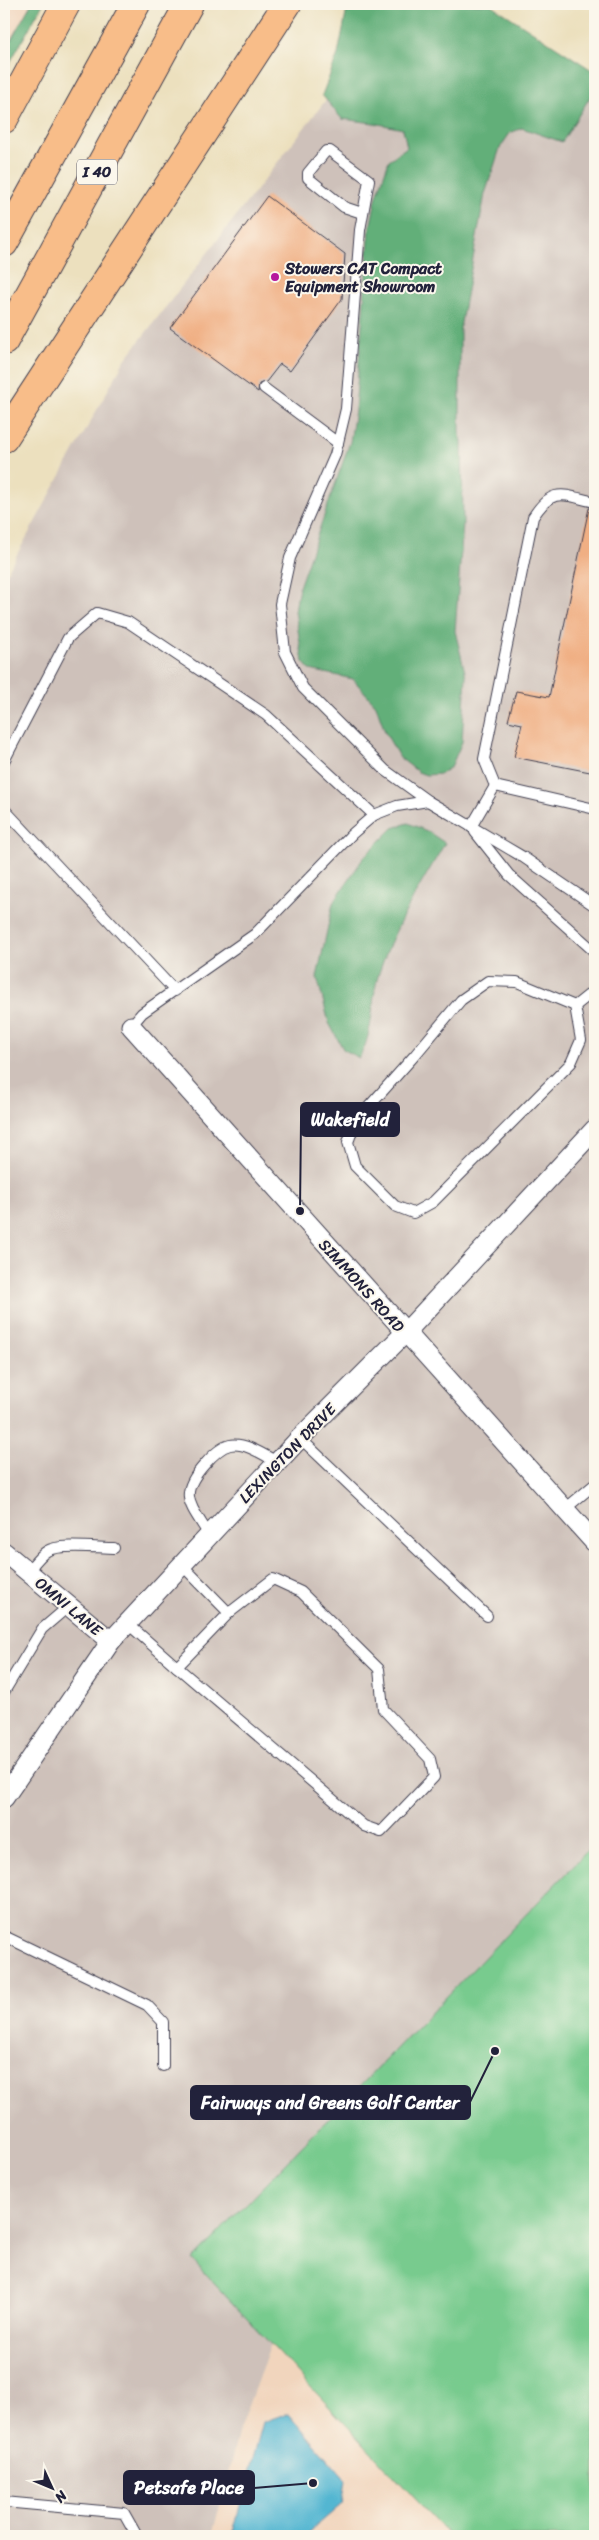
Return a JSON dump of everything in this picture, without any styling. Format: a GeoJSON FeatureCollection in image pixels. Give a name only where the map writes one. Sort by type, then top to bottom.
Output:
{"type":"FeatureCollection","features":[{"type":"Feature","properties":{"kind":"highway"},"geometry":{"type":"LineString","coordinates":[[4,119],[66,4]]}},
{"type":"Feature","properties":{"kind":"highway","name":"I 40"},"geometry":{"type":"LineString","coordinates":[[4,243],[136,4]]}},
{"type":"Feature","properties":{"kind":"highway","name":"I 40"},"geometry":{"type":"LineString","coordinates":[[4,341],[189,4]]}},
{"type":"Feature","properties":{"kind":"highway"},"geometry":{"type":"LineString","coordinates":[[4,438],[288,4]]}},
{"type":"Feature","properties":{"kind":"street","name":"SIMMONS ROAD"},"geometry":{"type":"LineString","coordinates":[[131,1026],[404,1333],[595,1542]]}},
{"type":"Feature","properties":{"kind":"street","name":"LEXINGTON DRIVE"},"geometry":{"type":"LineString","coordinates":[[4,1798],[111,1641],[277,1462],[404,1333],[595,1129]]}},
{"type":"Feature","properties":{"kind":"street","name":"OMNI LANE"},"geometry":{"type":"LineString","coordinates":[[4,1552],[111,1641]]}},
{"type":"Feature","properties":{"kind":"lane"},"geometry":{"type":"LineString","coordinates":[[362,213],[344,208],[308,178],[308,173],[326,150],[330,151],[368,180],[362,213],[346,409],[335,455],[290,558],[280,604],[285,652],[303,688],[384,770],[428,801],[523,856],[595,906]]}},
{"type":"Feature","properties":{"kind":"lane"},"geometry":{"type":"LineString","coordinates":[[264,388],[338,442]]}},
{"type":"Feature","properties":{"kind":"lane"},"geometry":{"type":"LineString","coordinates":[[495,786],[484,759],[532,517],[543,501],[558,494],[595,502]]}},
{"type":"Feature","properties":{"kind":"lane"},"geometry":{"type":"LineString","coordinates":[[4,761],[68,638],[97,613],[128,622],[266,715],[374,815]]}},
{"type":"Feature","properties":{"kind":"lane"},"geometry":{"type":"LineString","coordinates":[[471,827],[495,786]]}},
{"type":"Feature","properties":{"kind":"lane"},"geometry":{"type":"LineString","coordinates":[[495,786],[595,809]]}},
{"type":"Feature","properties":{"kind":"lane"},"geometry":{"type":"LineString","coordinates":[[131,1026],[142,1013],[255,934],[374,815],[397,806],[428,801]]}},
{"type":"Feature","properties":{"kind":"lane"},"geometry":{"type":"LineString","coordinates":[[4,809],[174,991]]}},
{"type":"Feature","properties":{"kind":"lane"},"geometry":{"type":"LineString","coordinates":[[471,827],[509,875],[595,952]]}},
{"type":"Feature","properties":{"kind":"lane"},"geometry":{"type":"LineString","coordinates":[[488,981],[517,982],[575,1006],[581,1040],[571,1063],[433,1202],[413,1213],[395,1206],[355,1166],[348,1142],[356,1121],[415,1056],[461,1000],[488,981]]}},
{"type":"Feature","properties":{"kind":"lane"},"geometry":{"type":"LineString","coordinates":[[575,1006],[595,990]]}},
{"type":"Feature","properties":{"kind":"lane"},"geometry":{"type":"LineString","coordinates":[[300,1438],[487,1616]]}},
{"type":"Feature","properties":{"kind":"lane"},"geometry":{"type":"LineString","coordinates":[[210,1535],[193,1509],[188,1494],[191,1479],[214,1454],[230,1445],[246,1447],[277,1462]]}},
{"type":"Feature","properties":{"kind":"lane"},"geometry":{"type":"LineString","coordinates":[[565,1509],[595,1484]]}},
{"type":"Feature","properties":{"kind":"lane"},"geometry":{"type":"LineString","coordinates":[[28,1572],[46,1551],[60,1545],[75,1548],[114,1548]]}},
{"type":"Feature","properties":{"kind":"lane"},"geometry":{"type":"LineString","coordinates":[[182,1565],[229,1613]]}},
{"type":"Feature","properties":{"kind":"lane"},"geometry":{"type":"LineString","coordinates":[[127,1623],[177,1667],[364,1826],[381,1832],[434,1777],[430,1759],[383,1709],[380,1669],[300,1592],[273,1580],[229,1613],[177,1667]]}},
{"type":"Feature","properties":{"kind":"lane"},"geometry":{"type":"LineString","coordinates":[[4,1692],[42,1629],[69,1606]]}},
{"type":"Feature","properties":{"kind":"lane"},"geometry":{"type":"LineString","coordinates":[[4,1936],[148,2005],[163,2022],[163,2066]]}},
{"type":"Feature","properties":{"kind":"lane"},"geometry":{"type":"LineString","coordinates":[[4,2502],[124,2513],[137,2536]]}},
{"type":"Feature","properties":{"kind":"shaded area"},"geometry":{"type":"Polygon","coordinates":[[[4,4],[31,4],[4,52],[4,4]]]}},
{"type":"Feature","properties":{"kind":"shaded area"},"geometry":{"type":"Polygon","coordinates":[[[366,48],[595,84],[595,1843],[193,2260],[271,2344],[239,2430],[212,2536],[4,2536],[4,578],[124,361],[366,48]]]}},
{"type":"Feature","properties":{"kind":"shaded area"},"geometry":{"type":"Polygon","coordinates":[[[271,2344],[450,2536],[212,2536],[239,2430],[271,2344]]]}},
{"type":"Feature","properties":{"kind":"green space"},"geometry":{"type":"Polygon","coordinates":[[[31,4],[43,4],[4,73],[4,52],[31,4]]]}},
{"type":"Feature","properties":{"kind":"green space"},"geometry":{"type":"Polygon","coordinates":[[[348,4],[490,4],[595,72],[595,94],[590,97],[562,142],[522,128],[510,133],[500,148],[485,194],[460,328],[460,435],[462,441],[463,524],[455,631],[466,676],[462,742],[451,767],[440,774],[426,775],[418,772],[399,757],[385,732],[376,705],[353,679],[310,670],[303,662],[295,611],[299,587],[350,442],[355,410],[370,228],[376,199],[389,160],[407,147],[403,129],[342,119],[322,95],[338,54],[348,4]]]}},
{"type":"Feature","properties":{"kind":"green space"},"geometry":{"type":"Polygon","coordinates":[[[408,823],[427,831],[445,843],[409,906],[385,956],[376,984],[368,1037],[359,1058],[343,1049],[329,1023],[317,977],[333,903],[364,857],[393,828],[408,823]]]}},
{"type":"Feature","properties":{"kind":"green space"},"geometry":{"type":"Polygon","coordinates":[[[595,1843],[595,2536],[450,2536],[192,2260],[595,1843]]]}},
{"type":"Feature","properties":{"kind":"water"},"geometry":{"type":"Polygon","coordinates":[[[288,2413],[346,2480],[342,2504],[305,2536],[232,2536],[263,2422],[288,2413]]]}},
{"type":"Feature","properties":{"kind":"building","name":"Stowers CAT Compact Equipment Showroom"},"geometry":{"type":"Polygon","coordinates":[[[267,196],[345,254],[342,299],[290,371],[280,364],[266,382],[259,384],[258,392],[170,328],[267,196]]]}},
{"type":"Feature","properties":{"kind":"building"},"geometry":{"type":"Polygon","coordinates":[[[589,508],[595,509],[595,773],[514,757],[522,724],[508,721],[516,691],[549,697],[589,508]]]}},
{"type":"Feature","properties":{"kind":"place","name":"Stowers CAT Compact Equipment Showroom"},"geometry":{"type":"Point","coordinates":[275,277]}},
{"type":"Feature","properties":{"kind":"place","name":"Wakefield"},"geometry":{"type":"Point","coordinates":[300,1211]}},
{"type":"Feature","properties":{"kind":"place","name":"Fairways and Greens Golf Center"},"geometry":{"type":"Point","coordinates":[495,2051]}},
{"type":"Feature","properties":{"kind":"place","name":"Petsafe Place"},"geometry":{"type":"Point","coordinates":[313,2483]}}]}
